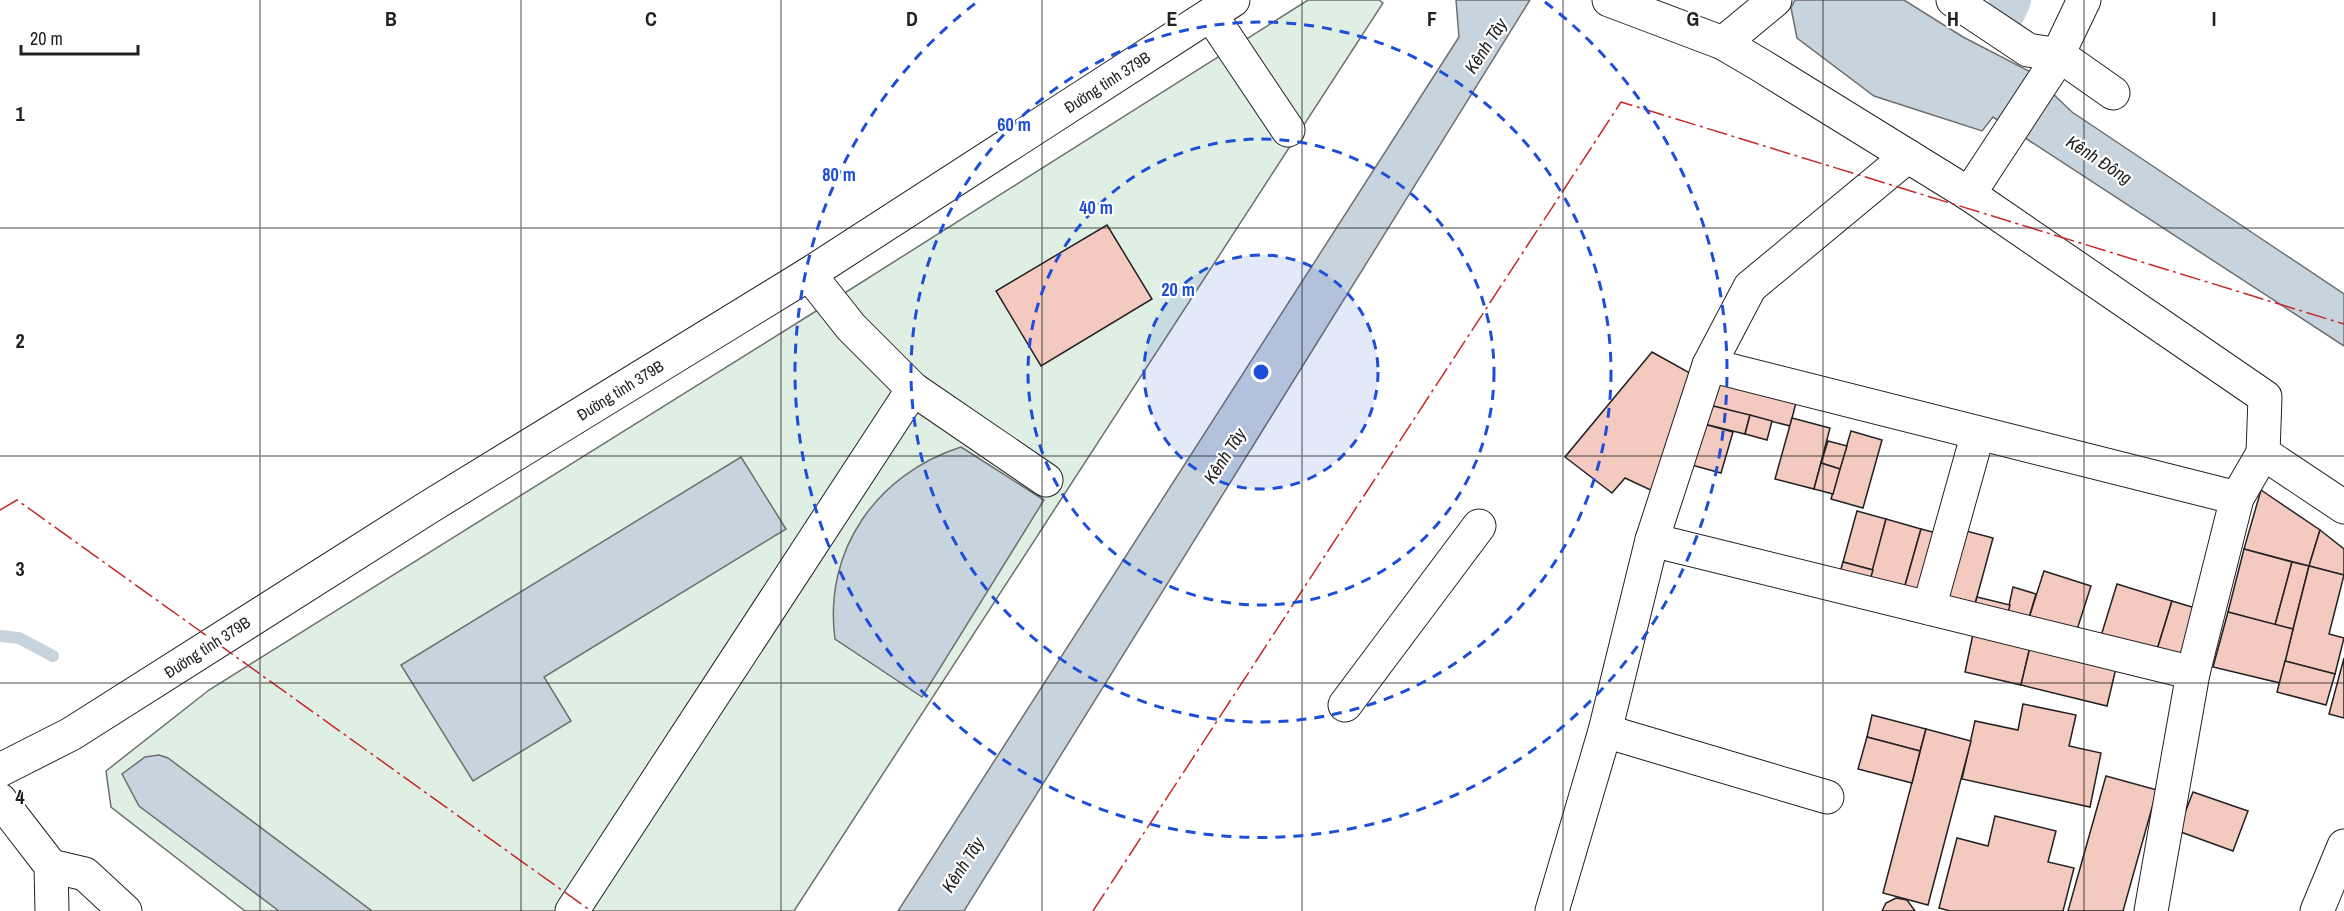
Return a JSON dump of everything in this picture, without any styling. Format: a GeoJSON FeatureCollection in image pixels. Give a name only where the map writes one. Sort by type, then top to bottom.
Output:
{"type":"FeatureCollection","features":[{"type":"Feature","properties":{"kind":"street"},"geometry":{"type":"LineString","coordinates":[[1610,0],[1723,43],[1969,194],[2265,397],[2264,453],[2237,498],[2193,673],[2151,911]]}},
{"type":"Feature","properties":{"kind":"street"},"geometry":{"type":"LineString","coordinates":[[1723,43],[1775,0]]}},
{"type":"Feature","properties":{"kind":"street"},"geometry":{"type":"LineString","coordinates":[[1953,0],[2028,50],[2113,93]]}},
{"type":"Feature","properties":{"kind":"street"},"geometry":{"type":"LineString","coordinates":[[1969,194],[2055,62],[2084,0]]}},
{"type":"Feature","properties":{"kind":"street"},"geometry":{"type":"LineString","coordinates":[[1222,8],[1288,130]]}},
{"type":"Feature","properties":{"kind":"street","name":"Đường tỉnh 379B"},"geometry":{"type":"LineString","coordinates":[[0,770],[71,734],[340,563],[809,274],[1222,8]]}},
{"type":"Feature","properties":{"kind":"street"},"geometry":{"type":"LineString","coordinates":[[1552,911],[1605,731],[1652,540],[1709,365],[1750,287],[1908,156]]}},
{"type":"Feature","properties":{"kind":"street"},"geometry":{"type":"LineString","coordinates":[[809,274],[850,327],[913,390],[1046,480]]}},
{"type":"Feature","properties":{"kind":"street"},"geometry":{"type":"LineString","coordinates":[[1709,365],[2237,498]]}},
{"type":"Feature","properties":{"kind":"street"},"geometry":{"type":"LineString","coordinates":[[572,911],[913,390]]}},
{"type":"Feature","properties":{"kind":"street"},"geometry":{"type":"LineString","coordinates":[[1929,608],[1978,433]]}},
{"type":"Feature","properties":{"kind":"street"},"geometry":{"type":"LineString","coordinates":[[2264,453],[2344,507]]}},
{"type":"Feature","properties":{"kind":"street"},"geometry":{"type":"LineString","coordinates":[[1345,705],[1479,526]]}},
{"type":"Feature","properties":{"kind":"street"},"geometry":{"type":"LineString","coordinates":[[1652,540],[2193,673]]}},
{"type":"Feature","properties":{"kind":"street"},"geometry":{"type":"LineString","coordinates":[[1605,731],[1827,797]]}},
{"type":"Feature","properties":{"kind":"street"},"geometry":{"type":"LineString","coordinates":[[0,800],[51,867],[52,911]]}},
{"type":"Feature","properties":{"kind":"street"},"geometry":{"type":"LineString","coordinates":[[2317,911],[2344,846]]}},
{"type":"Feature","properties":{"kind":"street"},"geometry":{"type":"LineString","coordinates":[[51,867],[85,874],[125,911]]}},
{"type":"Feature","properties":{"kind":"green space"},"geometry":{"type":"Polygon","coordinates":[[[1308,0],[1379,0],[1383,3],[794,911],[245,911],[111,807],[106,771],[209,690],[813,313],[1308,0]]]}},
{"type":"Feature","properties":{"kind":"water","name":"Kênh Tây"},"geometry":{"type":"Polygon","coordinates":[[[1456,0],[1530,0],[964,911],[898,911],[1459,37],[1456,0]]]}},
{"type":"Feature","properties":{"kind":"water","name":"Kênh Đông"},"geometry":{"type":"Polygon","coordinates":[[[1795,0],[1904,0],[1963,37],[2029,71],[2072,112],[2344,294],[2344,346],[1993,117],[1982,131],[1874,96],[1797,38],[1791,8],[1795,0]]]}},
{"type":"Feature","properties":{"kind":"water"},"geometry":{"type":"Polygon","coordinates":[[[961,447],[1044,500],[922,697],[835,639],[834,606],[838,575],[847,546],[862,520],[881,496],[904,476],[931,459],[961,447]]]}},
{"type":"Feature","properties":{"kind":"water"},"geometry":{"type":"Polygon","coordinates":[[[741,457],[786,529],[544,677],[571,721],[473,781],[401,665],[741,457]]]}},
{"type":"Feature","properties":{"kind":"water"},"geometry":{"type":"Polygon","coordinates":[[[159,755],[168,758],[372,911],[279,911],[139,806],[122,774],[145,757],[159,755]]]}},
{"type":"Feature","properties":{"kind":"building"},"geometry":{"type":"Polygon","coordinates":[[[1107,225],[1152,299],[1041,366],[996,291],[1107,225]]]}},
{"type":"Feature","properties":{"kind":"building"},"geometry":{"type":"Polygon","coordinates":[[[1652,352],[1697,377],[1657,493],[1625,478],[1612,493],[1565,457],[1652,352]]]}},
{"type":"Feature","properties":{"kind":"building"},"geometry":{"type":"Polygon","coordinates":[[[1713,372],[1798,395],[1790,426],[1705,404],[1713,372]]]}},
{"type":"Feature","properties":{"kind":"building"},"geometry":{"type":"Polygon","coordinates":[[[1705,404],[1750,415],[1745,434],[1700,423],[1705,404]]]}},
{"type":"Feature","properties":{"kind":"building"},"geometry":{"type":"Polygon","coordinates":[[[1750,415],[1772,421],[1767,440],[1745,434],[1750,415]]]}},
{"type":"Feature","properties":{"kind":"building"},"geometry":{"type":"Polygon","coordinates":[[[1792,418],[1830,428],[1814,489],[1775,479],[1792,418]]]}},
{"type":"Feature","properties":{"kind":"building"},"geometry":{"type":"Polygon","coordinates":[[[1700,423],[1733,432],[1721,473],[1688,464],[1700,423]]]}},
{"type":"Feature","properties":{"kind":"building"},"geometry":{"type":"Polygon","coordinates":[[[1851,431],[1882,440],[1863,508],[1831,499],[1851,431]]]}},
{"type":"Feature","properties":{"kind":"building"},"geometry":{"type":"Polygon","coordinates":[[[1828,441],[1847,446],[1840,469],[1821,463],[1828,441]]]}},
{"type":"Feature","properties":{"kind":"building"},"geometry":{"type":"Polygon","coordinates":[[[1821,463],[1840,469],[1833,494],[1814,489],[1821,463]]]}},
{"type":"Feature","properties":{"kind":"building"},"geometry":{"type":"Polygon","coordinates":[[[2261,490],[2320,530],[2309,566],[2244,549],[2261,490]]]}},
{"type":"Feature","properties":{"kind":"building"},"geometry":{"type":"Polygon","coordinates":[[[1857,511],[1886,519],[1873,570],[1843,562],[1857,511]]]}},
{"type":"Feature","properties":{"kind":"building"},"geometry":{"type":"Polygon","coordinates":[[[1886,519],[1921,529],[1902,596],[1868,586],[1886,519]]]}},
{"type":"Feature","properties":{"kind":"building"},"geometry":{"type":"Polygon","coordinates":[[[1955,528],[1993,538],[1972,615],[1934,606],[1955,528]]]}},
{"type":"Feature","properties":{"kind":"building"},"geometry":{"type":"Polygon","coordinates":[[[1921,529],[1944,535],[1925,602],[1902,596],[1921,529]]]}},
{"type":"Feature","properties":{"kind":"building"},"geometry":{"type":"Polygon","coordinates":[[[2320,530],[2344,549],[2344,575],[2309,566],[2320,530]]]}},
{"type":"Feature","properties":{"kind":"building"},"geometry":{"type":"Polygon","coordinates":[[[2244,549],[2292,562],[2275,625],[2228,612],[2244,549]]]}},
{"type":"Feature","properties":{"kind":"building"},"geometry":{"type":"Polygon","coordinates":[[[1843,562],[1873,570],[1868,586],[1838,579],[1843,562]]]}},
{"type":"Feature","properties":{"kind":"building"},"geometry":{"type":"Polygon","coordinates":[[[2292,562],[2309,566],[2293,629],[2275,625],[2292,562]]]}},
{"type":"Feature","properties":{"kind":"building"},"geometry":{"type":"Polygon","coordinates":[[[2309,566],[2344,575],[2329,634],[2344,638],[2335,674],[2285,661],[2309,566]]]}},
{"type":"Feature","properties":{"kind":"building"},"geometry":{"type":"Polygon","coordinates":[[[2044,571],[2091,586],[2074,639],[2027,624],[2044,571]]]}},
{"type":"Feature","properties":{"kind":"building"},"geometry":{"type":"Polygon","coordinates":[[[2117,584],[2172,601],[2156,653],[2101,636],[2117,584]]]}},
{"type":"Feature","properties":{"kind":"building"},"geometry":{"type":"Polygon","coordinates":[[[2013,587],[2036,594],[2027,624],[2005,624],[2013,587]]]}},
{"type":"Feature","properties":{"kind":"building"},"geometry":{"type":"Polygon","coordinates":[[[1977,597],[2010,605],[2005,624],[1972,615],[1977,597]]]}},
{"type":"Feature","properties":{"kind":"building"},"geometry":{"type":"Polygon","coordinates":[[[2172,601],[2202,610],[2186,662],[2156,653],[2172,601]]]}},
{"type":"Feature","properties":{"kind":"building"},"geometry":{"type":"Polygon","coordinates":[[[2228,612],[2293,629],[2280,683],[2213,667],[2228,612]]]}},
{"type":"Feature","properties":{"kind":"building"},"geometry":{"type":"Polygon","coordinates":[[[1973,634],[2030,647],[2021,685],[1965,672],[1973,634]]]}},
{"type":"Feature","properties":{"kind":"building"},"geometry":{"type":"Polygon","coordinates":[[[2030,647],[2116,668],[2107,706],[2021,685],[2030,647]]]}},
{"type":"Feature","properties":{"kind":"building"},"geometry":{"type":"Polygon","coordinates":[[[2344,658],[2344,718],[2329,714],[2344,658]]]}},
{"type":"Feature","properties":{"kind":"building"},"geometry":{"type":"Polygon","coordinates":[[[2285,661],[2335,674],[2326,705],[2277,692],[2285,661]]]}},
{"type":"Feature","properties":{"kind":"building"},"geometry":{"type":"Polygon","coordinates":[[[2023,704],[2076,715],[2069,746],[2101,753],[2090,807],[1962,779],[1975,721],[2018,730],[2023,704]]]}},
{"type":"Feature","properties":{"kind":"building"},"geometry":{"type":"Polygon","coordinates":[[[1872,715],[1926,729],[1920,751],[1867,737],[1872,715]]]}},
{"type":"Feature","properties":{"kind":"building"},"geometry":{"type":"Polygon","coordinates":[[[1926,729],[1971,741],[1928,905],[1883,893],[1926,729]]]}},
{"type":"Feature","properties":{"kind":"building"},"geometry":{"type":"Polygon","coordinates":[[[1867,737],[1920,751],[1912,783],[1858,769],[1867,737]]]}},
{"type":"Feature","properties":{"kind":"building"},"geometry":{"type":"Polygon","coordinates":[[[2106,776],[2157,790],[2123,911],[2068,911],[2106,776]]]}},
{"type":"Feature","properties":{"kind":"building"},"geometry":{"type":"Polygon","coordinates":[[[2193,792],[2248,811],[2233,851],[2178,831],[2193,792]]]}},
{"type":"Feature","properties":{"kind":"building"},"geometry":{"type":"Polygon","coordinates":[[[1995,816],[2056,831],[2048,862],[2074,868],[2063,911],[1950,911],[1939,908],[1957,838],[1988,846],[1995,816]]]}},
{"type":"Feature","properties":{"kind":"building"},"geometry":{"type":"Polygon","coordinates":[[[1896,898],[1907,900],[1915,911],[1882,911],[1886,903],[1896,898]]]}},
{"type":"Feature","properties":{"kind":"waterway"},"geometry":{"type":"LineString","coordinates":[[2002,19],[2011,0]]}},
{"type":"Feature","properties":{"kind":"waterway"},"geometry":{"type":"LineString","coordinates":[[0,636],[19,638],[53,656]]}},
{"type":"Feature","properties":{"kind":"power"},"geometry":{"type":"LineString","coordinates":[[1093,911],[1621,102],[2344,324]]}},
{"type":"Feature","properties":{"kind":"power"},"geometry":{"type":"LineString","coordinates":[[0,510],[17,500],[591,911]]}}]}
